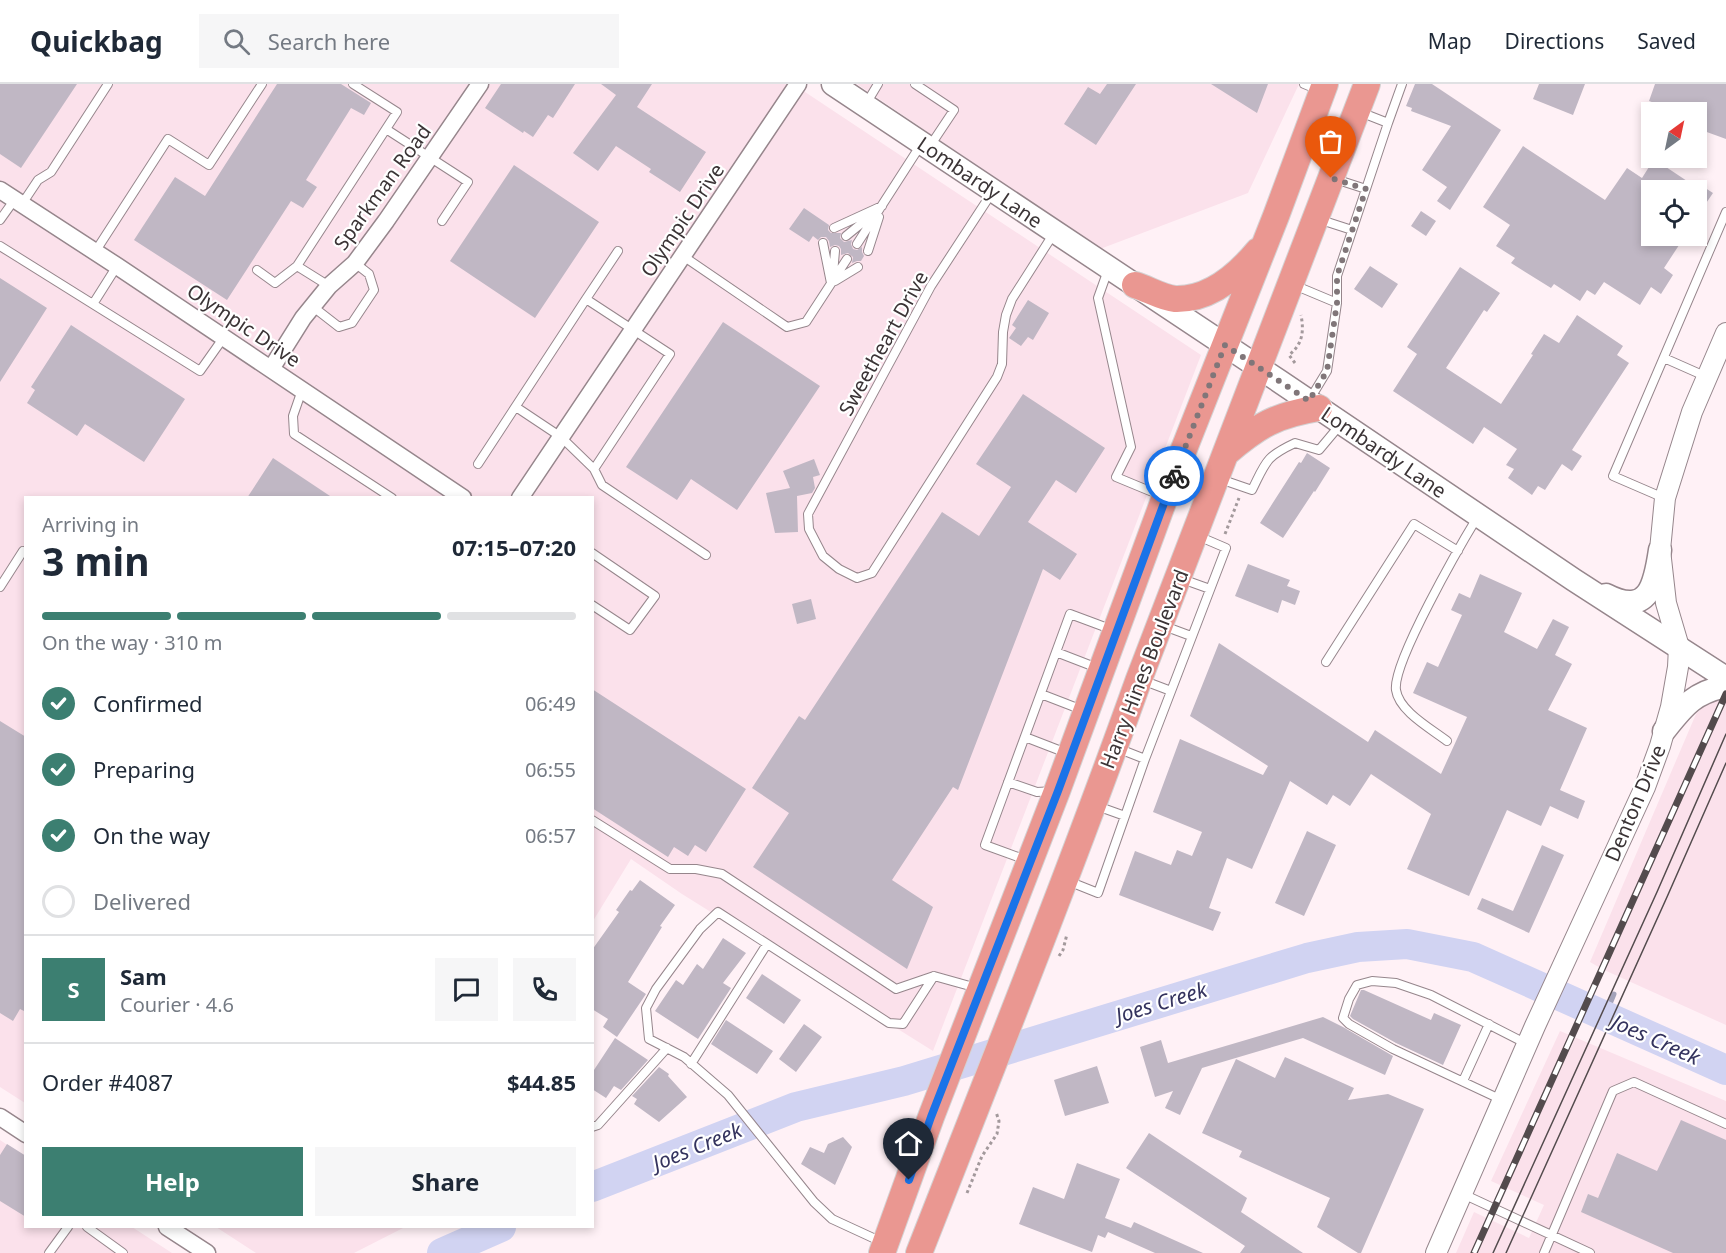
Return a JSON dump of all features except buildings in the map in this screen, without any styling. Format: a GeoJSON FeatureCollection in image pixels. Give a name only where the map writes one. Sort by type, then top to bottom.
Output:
{"type":"FeatureCollection","features":[{"type":"Feature","properties":{"kind":"main road","name":"Lombardy Lane"},"geometry":{"type":"LineString","coordinates":[[833,84],[1574,580],[1726,678]]}},
{"type":"Feature","properties":{"kind":"main road","name":"Harry Hines Boulevard"},"geometry":{"type":"LineString","coordinates":[[919,1253],[986,1103],[1017,1002],[1138,679],[1367,84]]}},
{"type":"Feature","properties":{"kind":"main road","name":"Harry Hines Boulevard"},"geometry":{"type":"LineString","coordinates":[[884,1248],[931,1117],[1058,791],[1165,497],[1266,242],[1317,86]]}},
{"type":"Feature","properties":{"kind":"main road"},"geometry":{"type":"LineString","coordinates":[[1136,285],[1173,299],[1205,294],[1234,275],[1266,242]]}},
{"type":"Feature","properties":{"kind":"main road"},"geometry":{"type":"LineString","coordinates":[[1226,453],[1245,436],[1270,421],[1314,404]]}},
{"type":"Feature","properties":{"kind":"main road"},"geometry":{"type":"LineString","coordinates":[[1574,580],[1611,598],[1631,603],[1650,591],[1656,578],[1660,550]]}},
{"type":"Feature","properties":{"kind":"main road"},"geometry":{"type":"LineString","coordinates":[[1664,731],[1696,696],[1726,686]]}},
{"type":"Feature","properties":{"kind":"main road"},"geometry":{"type":"LineString","coordinates":[[1058,791],[1092,804]]}},
{"type":"Feature","properties":{"kind":"main road"},"geometry":{"type":"LineString","coordinates":[[981,989],[1017,1002]]}},
{"type":"Feature","properties":{"kind":"main road"},"geometry":{"type":"LineString","coordinates":[[884,1248],[911,1253]]}},
{"type":"Feature","properties":{"kind":"street","name":"Sparkman Road"},"geometry":{"type":"LineString","coordinates":[[272,369],[303,318],[329,286],[355,263],[480,84]]}},
{"type":"Feature","properties":{"kind":"street","name":"Olympic Drive"},"geometry":{"type":"LineString","coordinates":[[521,496],[798,84]]}},
{"type":"Feature","properties":{"kind":"street","name":"Olympic Drive"},"geometry":{"type":"LineString","coordinates":[[0,190],[460,496]]}},
{"type":"Feature","properties":{"kind":"street","name":"Denton Drive"},"geometry":{"type":"LineString","coordinates":[[1436,1253],[1531,1035],[1645,787],[1664,731],[1671,707],[1679,647],[1666,603],[1660,550],[1665,498],[1692,412],[1726,333]]}},
{"type":"Feature","properties":{"kind":"street"},"geometry":{"type":"LineString","coordinates":[[0,1117],[24,1133]]}},
{"type":"Feature","properties":{"kind":"street"},"geometry":{"type":"LineString","coordinates":[[169,1228],[207,1253]]}},
{"type":"Feature","properties":{"kind":"lane"},"geometry":{"type":"LineString","coordinates":[[0,220],[38,180],[51,172],[108,84]]}},
{"type":"Feature","properties":{"kind":"lane"},"geometry":{"type":"LineString","coordinates":[[95,252],[168,139],[209,165],[262,84]]}},
{"type":"Feature","properties":{"kind":"lane"},"geometry":{"type":"LineString","coordinates":[[257,270],[275,283],[297,266],[397,112],[353,84]]}},
{"type":"Feature","properties":{"kind":"lane"},"geometry":{"type":"LineString","coordinates":[[865,105],[878,84]]}},
{"type":"Feature","properties":{"kind":"lane"},"geometry":{"type":"LineString","coordinates":[[857,244],[925,145],[954,110],[915,84]]}},
{"type":"Feature","properties":{"kind":"lane"},"geometry":{"type":"LineString","coordinates":[[1314,404],[1327,371],[1337,303],[1337,276],[1402,84]]}},
{"type":"Feature","properties":{"kind":"lane"},"geometry":{"type":"LineString","coordinates":[[1356,111],[1388,123]]}},
{"type":"Feature","properties":{"kind":"lane"},"geometry":{"type":"LineString","coordinates":[[386,129],[468,182],[442,221]]}},
{"type":"Feature","properties":{"kind":"lane"},"geometry":{"type":"LineString","coordinates":[[1331,178],[1366,189]]}},
{"type":"Feature","properties":{"kind":"lane","name":"Sweetheart Drive"},"geometry":{"type":"LineString","coordinates":[[993,190],[932,286],[808,514],[809,529],[824,556],[839,568],[857,578],[872,573],[997,377],[1002,364],[1006,315],[1012,299],[1055,231]]}},
{"type":"Feature","properties":{"kind":"lane"},"geometry":{"type":"LineString","coordinates":[[834,228],[883,206]]}},
{"type":"Feature","properties":{"kind":"lane"},"geometry":{"type":"LineString","coordinates":[[846,236],[883,206]]}},
{"type":"Feature","properties":{"kind":"lane"},"geometry":{"type":"LineString","coordinates":[[868,251],[883,206]]}},
{"type":"Feature","properties":{"kind":"lane"},"geometry":{"type":"LineString","coordinates":[[1665,498],[1613,476],[1726,212]]}},
{"type":"Feature","properties":{"kind":"lane"},"geometry":{"type":"LineString","coordinates":[[1316,218],[1352,230]]}},
{"type":"Feature","properties":{"kind":"lane"},"geometry":{"type":"LineString","coordinates":[[823,243],[831,283]]}},
{"type":"Feature","properties":{"kind":"lane"},"geometry":{"type":"LineString","coordinates":[[0,246],[200,371],[224,337]]}},
{"type":"Feature","properties":{"kind":"lane"},"geometry":{"type":"LineString","coordinates":[[478,464],[618,251]]}},
{"type":"Feature","properties":{"kind":"lane"},"geometry":{"type":"LineString","coordinates":[[831,283],[835,251]]}},
{"type":"Feature","properties":{"kind":"lane"},"geometry":{"type":"LineString","coordinates":[[683,256],[787,327],[806,322],[847,259]]}},
{"type":"Feature","properties":{"kind":"lane"},"geometry":{"type":"LineString","coordinates":[[312,306],[339,327],[351,323],[374,290],[369,274],[355,263]]}},
{"type":"Feature","properties":{"kind":"lane"},"geometry":{"type":"LineString","coordinates":[[93,304],[117,266]]}},
{"type":"Feature","properties":{"kind":"lane"},"geometry":{"type":"LineString","coordinates":[[297,266],[329,286]]}},
{"type":"Feature","properties":{"kind":"lane"},"geometry":{"type":"LineString","coordinates":[[831,283],[858,267]]}},
{"type":"Feature","properties":{"kind":"lane"},"geometry":{"type":"LineString","coordinates":[[1108,267],[1098,298],[1131,447],[1116,477],[1165,497]]}},
{"type":"Feature","properties":{"kind":"lane"},"geometry":{"type":"LineString","coordinates":[[1291,284],[1337,303]]}},
{"type":"Feature","properties":{"kind":"lane"},"geometry":{"type":"LineString","coordinates":[[586,299],[670,354],[594,469]]}},
{"type":"Feature","properties":{"kind":"lane"},"geometry":{"type":"LineString","coordinates":[[1664,358],[1707,377]]}},
{"type":"Feature","properties":{"kind":"lane"},"geometry":{"type":"LineString","coordinates":[[303,390],[293,416],[294,434],[389,496]]}},
{"type":"Feature","properties":{"kind":"lane"},"geometry":{"type":"LineString","coordinates":[[516,407],[561,436],[594,469],[602,485],[706,555]]}},
{"type":"Feature","properties":{"kind":"lane"},"geometry":{"type":"LineString","coordinates":[[1216,478],[1252,490],[1265,463],[1276,452],[1294,443],[1319,450],[1341,423]]}},
{"type":"Feature","properties":{"kind":"lane"},"geometry":{"type":"LineString","coordinates":[[1446,741],[1406,710],[1396,690],[1397,676],[1414,632],[1479,516]]}},
{"type":"Feature","properties":{"kind":"lane"},"geometry":{"type":"LineString","coordinates":[[1326,662],[1414,525],[1458,551]]}},
{"type":"Feature","properties":{"kind":"lane"},"geometry":{"type":"LineString","coordinates":[[1064,879],[1098,893],[1145,759],[1226,548],[1195,534]]}},
{"type":"Feature","properties":{"kind":"lane"},"geometry":{"type":"LineString","coordinates":[[0,587],[23,552]]}},
{"type":"Feature","properties":{"kind":"lane"},"geometry":{"type":"LineString","coordinates":[[594,554],[655,596],[630,630],[594,606]]}},
{"type":"Feature","properties":{"kind":"lane"},"geometry":{"type":"LineString","coordinates":[[1178,578],[1210,589]]}},
{"type":"Feature","properties":{"kind":"lane"},"geometry":{"type":"LineString","coordinates":[[1030,862],[985,845],[1070,614],[1116,631]]}},
{"type":"Feature","properties":{"kind":"lane"},"geometry":{"type":"LineString","coordinates":[[1159,624],[1191,636]]}},
{"type":"Feature","properties":{"kind":"lane"},"geometry":{"type":"LineString","coordinates":[[1056,652],[1102,670]]}},
{"type":"Feature","properties":{"kind":"lane"},"geometry":{"type":"LineString","coordinates":[[1138,679],[1171,691]]}},
{"type":"Feature","properties":{"kind":"lane"},"geometry":{"type":"LineString","coordinates":[[1041,694],[1087,711]]}},
{"type":"Feature","properties":{"kind":"lane"},"geometry":{"type":"LineString","coordinates":[[1025,737],[1071,755]]}},
{"type":"Feature","properties":{"kind":"lane"},"geometry":{"type":"LineString","coordinates":[[1114,747],[1145,759]]}},
{"type":"Feature","properties":{"kind":"lane"},"geometry":{"type":"LineString","coordinates":[[1008,782],[1037,792],[1058,791]]}},
{"type":"Feature","properties":{"kind":"lane"},"geometry":{"type":"LineString","coordinates":[[1092,804],[1125,816]]}},
{"type":"Feature","properties":{"kind":"lane"},"geometry":{"type":"LineString","coordinates":[[594,821],[670,869],[696,869],[722,874],[896,989],[934,976],[981,989]]}},
{"type":"Feature","properties":{"kind":"lane"},"geometry":{"type":"LineString","coordinates":[[884,1248],[832,1219],[814,1202],[728,1095],[684,1057],[649,1038],[646,1008],[656,988],[700,929],[718,912],[889,1023],[903,1024],[934,976]]}},
{"type":"Feature","properties":{"kind":"lane"},"geometry":{"type":"LineString","coordinates":[[691,1064],[767,944]]}},
{"type":"Feature","properties":{"kind":"lane"},"geometry":{"type":"LineString","coordinates":[[1503,1100],[1393,1049],[1349,1024],[1343,1018],[1349,999],[1357,985],[1372,981],[1396,983],[1431,995],[1489,1024],[1531,1035]]}},
{"type":"Feature","properties":{"kind":"lane"},"geometry":{"type":"LineString","coordinates":[[1463,1081],[1489,1024]]}},
{"type":"Feature","properties":{"kind":"lane"},"geometry":{"type":"LineString","coordinates":[[594,1126],[598,1125],[667,1048]]}},
{"type":"Feature","properties":{"kind":"lane"},"geometry":{"type":"LineString","coordinates":[[1544,1253],[1614,1091],[1634,1082],[1726,1124]]}},
{"type":"Feature","properties":{"kind":"lane"},"geometry":{"type":"LineString","coordinates":[[1462,1194],[1590,1253]]}},
{"type":"Feature","properties":{"kind":"lane"},"geometry":{"type":"LineString","coordinates":[[49,1253],[67,1228]]}},
{"type":"Feature","properties":{"kind":"lane"},"geometry":{"type":"LineString","coordinates":[[88,1228],[123,1253]]}},
{"type":"Feature","properties":{"kind":"path"},"geometry":{"type":"LineString","coordinates":[[1289,355],[1295,363]]}},
{"type":"Feature","properties":{"kind":"path"},"geometry":{"type":"LineString","coordinates":[[965,1197],[982,1156],[997,1134],[999,1121],[986,1103]]}},
{"type":"Feature","properties":{"kind":"shaded area"},"geometry":{"type":"Polygon","coordinates":[[[0,84],[793,84],[1201,355],[933,1051],[682,894],[631,859],[594,919],[594,496],[24,496],[24,1102],[0,1087],[0,84]]]}},
{"type":"Feature","properties":{"kind":"shaded area"},"geometry":{"type":"Polygon","coordinates":[[[857,84],[1299,84],[1248,193],[1100,249],[857,84]]]}},
{"type":"Feature","properties":{"kind":"shaded area"},"geometry":{"type":"Polygon","coordinates":[[[1717,698],[1726,703],[1726,1025],[1590,962],[1696,714],[1709,701],[1717,698]]]}},
{"type":"Feature","properties":{"kind":"shaded area"},"geometry":{"type":"Polygon","coordinates":[[[1560,1031],[1726,1101],[1726,1253],[1456,1253],[1474,1212],[1529,1238],[1544,1205],[1491,1181],[1560,1031]]]}},
{"type":"Feature","properties":{"kind":"shaded area"},"geometry":{"type":"Polygon","coordinates":[[[0,1140],[24,1156],[24,1228],[134,1228],[172,1253],[0,1253],[0,1140]]]}},
{"type":"Feature","properties":{"kind":"shaded area"},"geometry":{"type":"Polygon","coordinates":[[[218,1228],[403,1228],[354,1253],[256,1253],[218,1228]]]}},
{"type":"Feature","properties":{"kind":"waterway","name":"Joes Creek"},"geometry":{"type":"LineString","coordinates":[[594,1186],[796,1107],[904,1081],[1307,958],[1358,947],[1407,944],[1473,957],[1726,1070]]}},
{"type":"Feature","properties":{"kind":"waterway"},"geometry":{"type":"LineString","coordinates":[[1605,1016],[1614,994]]}},
{"type":"Feature","properties":{"kind":"waterway","name":"Joes Creek"},"geometry":{"type":"LineString","coordinates":[[442,1253],[499,1228]]}},
{"type":"Feature","properties":{"kind":"tram line"},"geometry":{"type":"LineString","coordinates":[[1493,1253],[1726,734]]}},
{"type":"Feature","properties":{"kind":"tram line"},"geometry":{"type":"LineString","coordinates":[[1506,1253],[1726,763]]}},
{"type":"Feature","properties":{"kind":"railway"},"geometry":{"type":"LineString","coordinates":[[1474,1253],[1726,694]]}},
{"type":"Feature","properties":{"kind":"way so far"},"geometry":{"type":"LineString","coordinates":[[1174,476],[1225,345],[1309,401],[1327,371],[1337,303],[1337,276],[1366,189],[1331,178]]}},
{"type":"Feature","properties":{"kind":"route"},"geometry":{"type":"LineString","coordinates":[[909,1180],[931,1117],[1058,791],[1174,476]]}}]}
